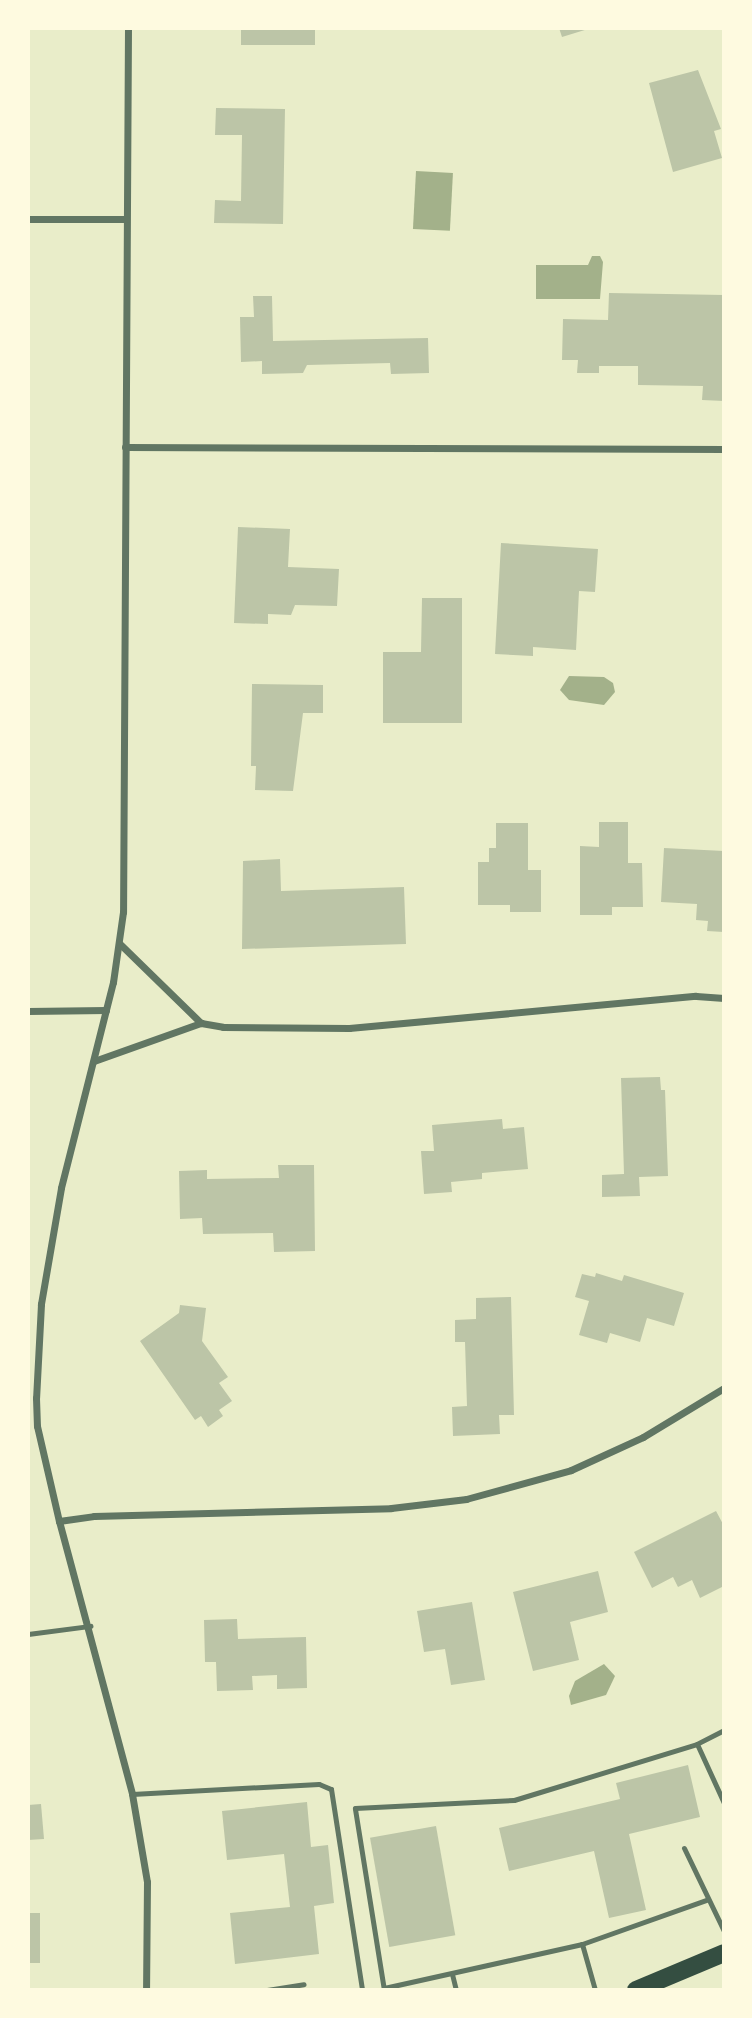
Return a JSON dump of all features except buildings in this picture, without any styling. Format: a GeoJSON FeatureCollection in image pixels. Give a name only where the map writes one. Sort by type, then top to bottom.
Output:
{"type":"FeatureCollection","features":[{"type":"Feature","properties":{"kind":"main road"},"geometry":{"type":"LineString","coordinates":[[636,1990],[724,1953]]}},
{"type":"Feature","properties":{"kind":"street"},"geometry":{"type":"LineString","coordinates":[[128,28],[125,447],[127,736],[120,944],[94,1061],[61,1188],[41,1304],[37,1426],[59,1521],[90,1626],[132,1794],[147,1882],[146,1990]]}},
{"type":"Feature","properties":{"kind":"street"},"geometry":{"type":"LineString","coordinates":[[28,219],[126,219]]}},
{"type":"Feature","properties":{"kind":"street"},"geometry":{"type":"LineString","coordinates":[[125,447],[724,449]]}},
{"type":"Feature","properties":{"kind":"street"},"geometry":{"type":"LineString","coordinates":[[120,944],[201,1023]]}},
{"type":"Feature","properties":{"kind":"street"},"geometry":{"type":"LineString","coordinates":[[94,1061],[201,1023],[223,1027],[349,1028],[696,996],[724,998]]}},
{"type":"Feature","properties":{"kind":"street"},"geometry":{"type":"LineString","coordinates":[[28,1011],[106,1010]]}},
{"type":"Feature","properties":{"kind":"street"},"geometry":{"type":"LineString","coordinates":[[59,1521],[93,1516],[391,1508],[466,1499],[571,1470],[643,1437],[724,1388]]}},
{"type":"Feature","properties":{"kind":"lane"},"geometry":{"type":"LineString","coordinates":[[28,1634],[90,1626]]}},
{"type":"Feature","properties":{"kind":"lane"},"geometry":{"type":"LineString","coordinates":[[706,1900],[582,1944],[384,1989],[355,1808],[513,1800],[697,1744],[724,1730]]}},
{"type":"Feature","properties":{"kind":"lane"},"geometry":{"type":"LineString","coordinates":[[697,1744],[724,1803]]}},
{"type":"Feature","properties":{"kind":"lane"},"geometry":{"type":"LineString","coordinates":[[132,1794],[319,1784],[331,1789],[362,1990]]}},
{"type":"Feature","properties":{"kind":"lane"},"geometry":{"type":"LineString","coordinates":[[684,1848],[706,1900],[724,1931]]}},
{"type":"Feature","properties":{"kind":"lane"},"geometry":{"type":"LineString","coordinates":[[582,1944],[595,1990]]}},
{"type":"Feature","properties":{"kind":"lane"},"geometry":{"type":"LineString","coordinates":[[452,1974],[456,1990]]}},
{"type":"Feature","properties":{"kind":"lane"},"geometry":{"type":"LineString","coordinates":[[267,1990],[304,1984]]}},
{"type":"Feature","properties":{"kind":"shaded area"},"geometry":{"type":"Polygon","coordinates":[[[416,171],[453,173],[450,231],[413,229],[416,171]]]}},
{"type":"Feature","properties":{"kind":"shaded area"},"geometry":{"type":"Polygon","coordinates":[[[592,256],[600,256],[603,262],[600,299],[536,299],[536,265],[588,265],[592,256]]]}},
{"type":"Feature","properties":{"kind":"shaded area"},"geometry":{"type":"Polygon","coordinates":[[[569,676],[604,677],[613,683],[615,692],[604,705],[569,700],[560,690],[569,676]]]}},
{"type":"Feature","properties":{"kind":"shaded area"},"geometry":{"type":"Polygon","coordinates":[[[604,1664],[615,1676],[606,1695],[571,1705],[569,1696],[575,1681],[604,1664]]]}}]}
